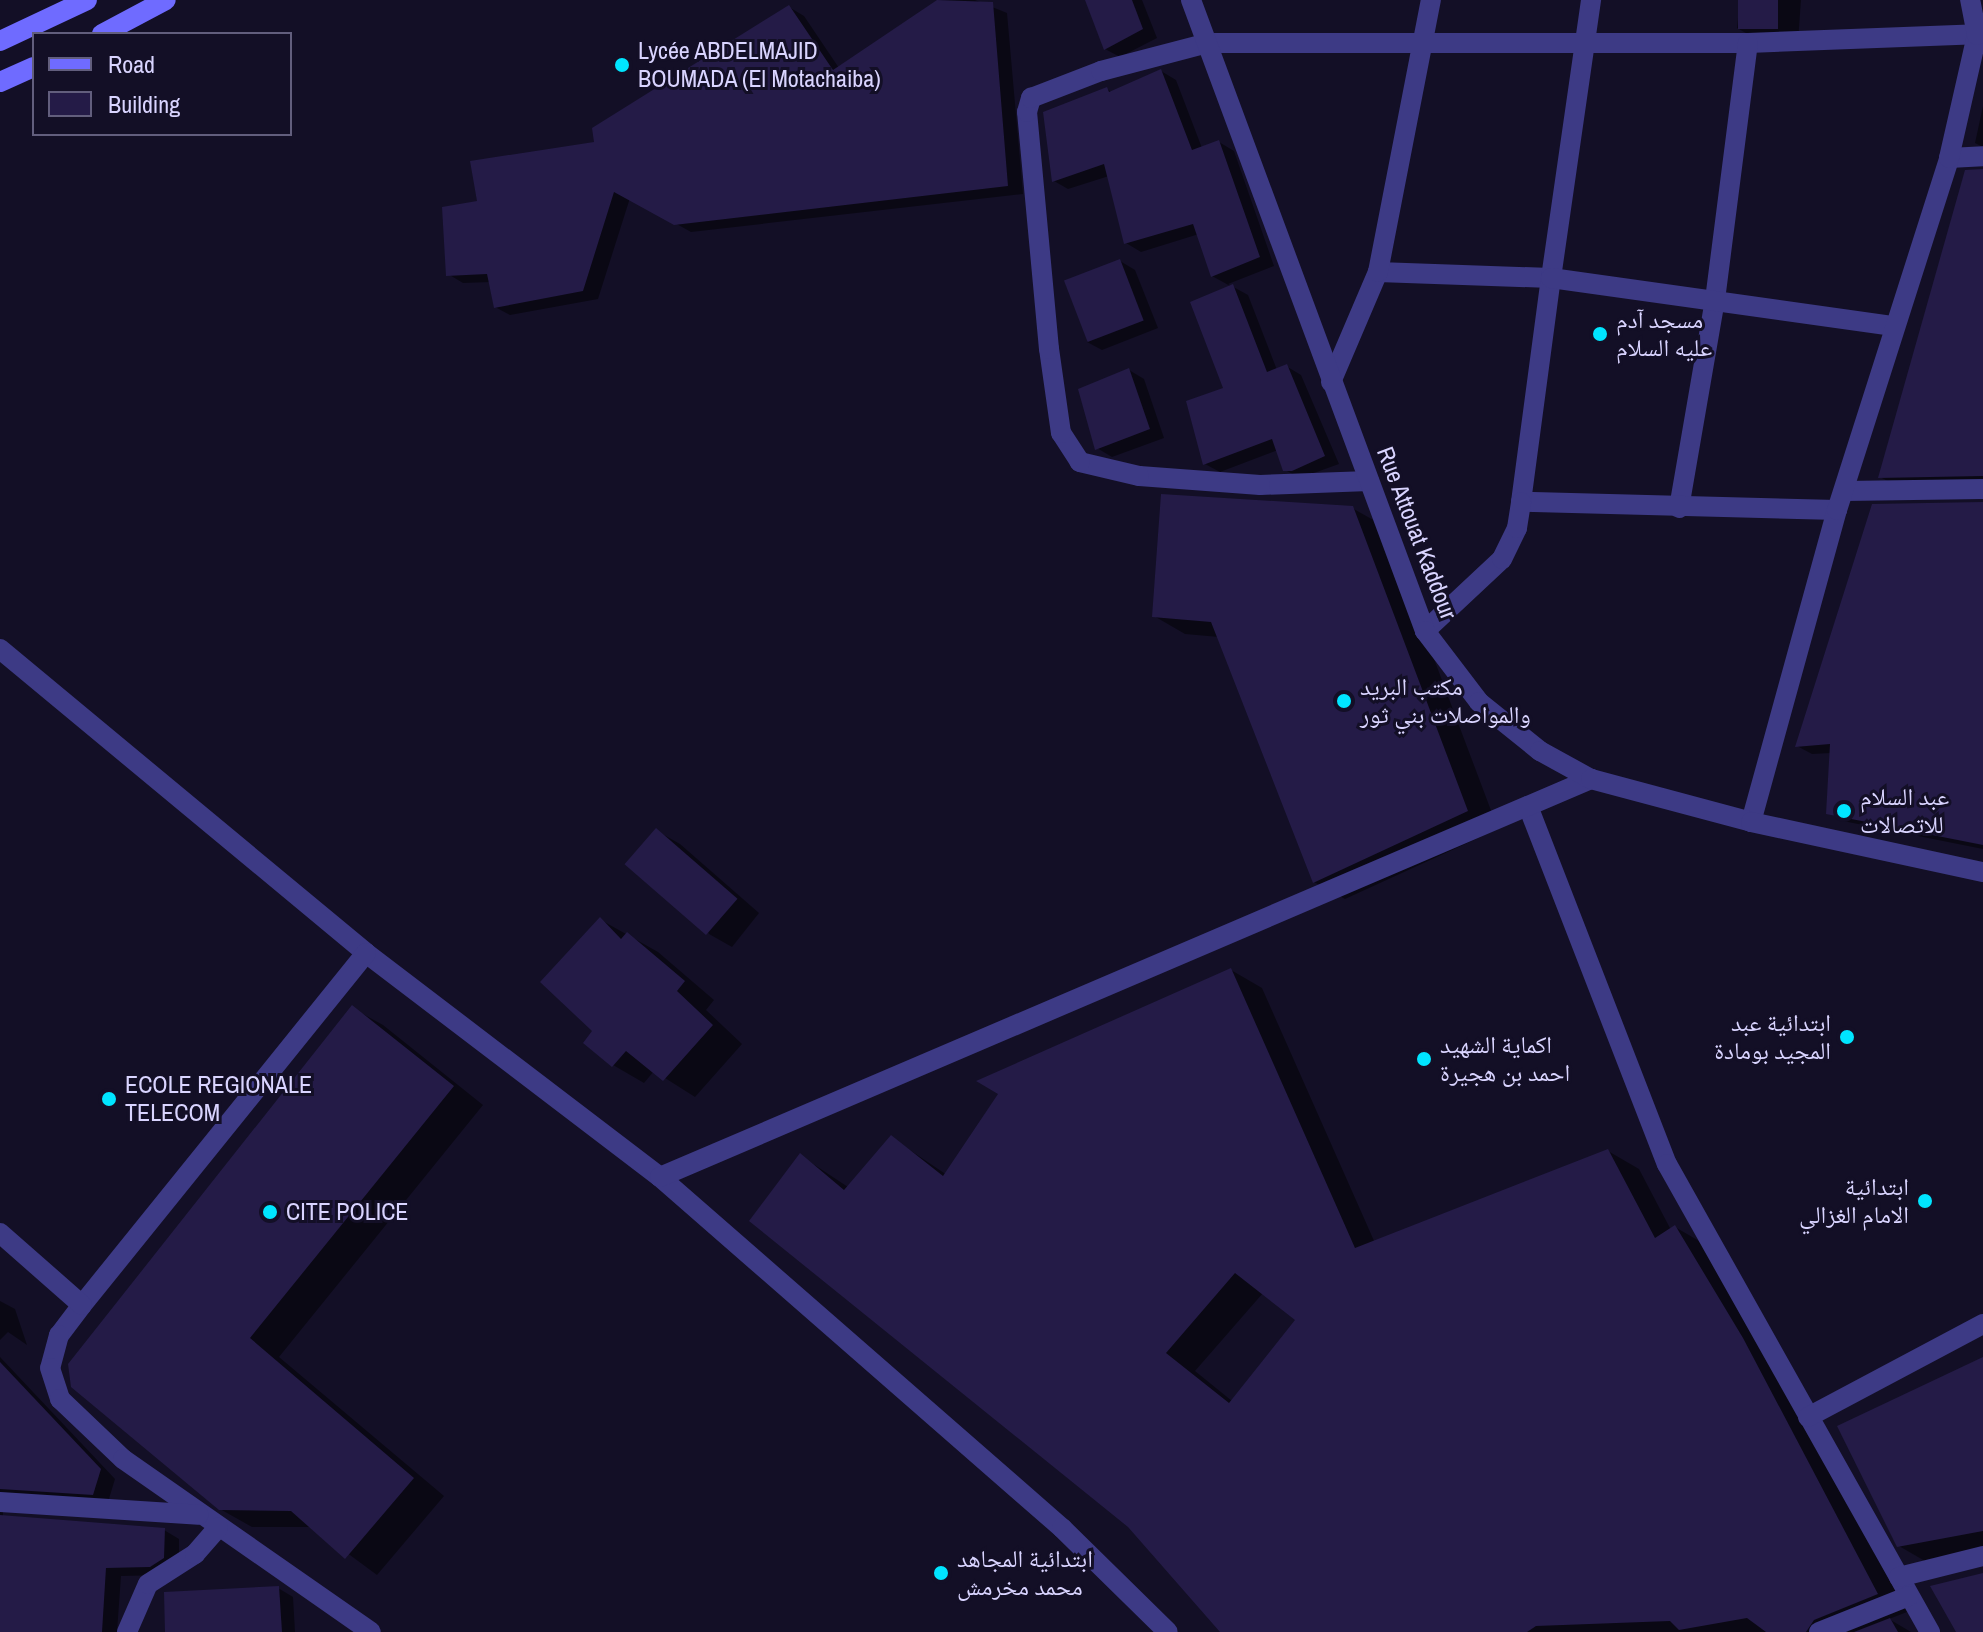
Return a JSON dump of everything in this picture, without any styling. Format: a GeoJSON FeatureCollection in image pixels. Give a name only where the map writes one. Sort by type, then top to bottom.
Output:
{"type":"FeatureCollection","features":[{"type":"Feature","properties":{"kind":"main road"},"geometry":{"type":"LineString","coordinates":[[0,41],[87,0]]}},
{"type":"Feature","properties":{"kind":"main road"},"geometry":{"type":"LineString","coordinates":[[106,32],[166,0]]}},
{"type":"Feature","properties":{"kind":"main road"},"geometry":{"type":"LineString","coordinates":[[0,82],[32,68]]}},
{"type":"Feature","properties":{"kind":"street","name":"Rue Attouat Kaddour"},"geometry":{"type":"LineString","coordinates":[[1191,0],[1425,631],[1456,674],[1504,726],[1591,779],[1751,822],[1983,872]]}},
{"type":"Feature","properties":{"kind":"street"},"geometry":{"type":"LineString","coordinates":[[1331,382],[1378,272],[1431,0]]}},
{"type":"Feature","properties":{"kind":"street"},"geometry":{"type":"LineString","coordinates":[[1425,631],[1502,559],[1517,528],[1591,0]]}},
{"type":"Feature","properties":{"kind":"street"},"geometry":{"type":"LineString","coordinates":[[1751,822],[1837,510],[1949,158],[1980,35],[1970,0]]}},
{"type":"Feature","properties":{"kind":"street"},"geometry":{"type":"LineString","coordinates":[[1369,481],[1260,485],[1139,476],[1080,462],[1061,433],[1029,127],[1031,98],[1101,71],[1208,43],[1585,45],[1980,35]]}},
{"type":"Feature","properties":{"kind":"street"},"geometry":{"type":"LineString","coordinates":[[1679,508],[1715,300],[1748,43]]}},
{"type":"Feature","properties":{"kind":"street"},"geometry":{"type":"LineString","coordinates":[[1949,158],[1983,156]]}},
{"type":"Feature","properties":{"kind":"street"},"geometry":{"type":"LineString","coordinates":[[1378,272],[1551,278],[1894,326]]}},
{"type":"Feature","properties":{"kind":"street"},"geometry":{"type":"LineString","coordinates":[[1845,491],[1983,489]]}},
{"type":"Feature","properties":{"kind":"street"},"geometry":{"type":"LineString","coordinates":[[1521,502],[1837,510]]}},
{"type":"Feature","properties":{"kind":"street"},"geometry":{"type":"LineString","coordinates":[[0,649],[366,953],[660,1177],[1062,1528],[1168,1632]]}},
{"type":"Feature","properties":{"kind":"street"},"geometry":{"type":"LineString","coordinates":[[660,1177],[1591,779]]}},
{"type":"Feature","properties":{"kind":"street"},"geometry":{"type":"LineString","coordinates":[[1528,806],[1667,1164],[1930,1632]]}},
{"type":"Feature","properties":{"kind":"street"},"geometry":{"type":"LineString","coordinates":[[366,953],[82,1305],[52,1350],[50,1368],[60,1399],[123,1459],[199,1515],[371,1632]]}},
{"type":"Feature","properties":{"kind":"street"},"geometry":{"type":"LineString","coordinates":[[0,1233],[82,1305]]}},
{"type":"Feature","properties":{"kind":"street"},"geometry":{"type":"LineString","coordinates":[[1808,1417],[1983,1324]]}},
{"type":"Feature","properties":{"kind":"street"},"geometry":{"type":"LineString","coordinates":[[0,1502],[199,1515]]}},
{"type":"Feature","properties":{"kind":"street"},"geometry":{"type":"LineString","coordinates":[[127,1632],[148,1584],[195,1554],[218,1528]]}},
{"type":"Feature","properties":{"kind":"street"},"geometry":{"type":"LineString","coordinates":[[1899,1577],[1983,1556]]}},
{"type":"Feature","properties":{"kind":"street"},"geometry":{"type":"LineString","coordinates":[[1819,1632],[1909,1596]]}},
{"type":"Feature","properties":{"kind":"building"},"geometry":{"type":"Polygon","coordinates":[[[937,0],[993,2],[1008,186],[674,225],[614,192],[583,291],[494,308],[487,274],[446,276],[442,207],[477,201],[470,161],[594,142],[592,128],[789,5],[833,70],[937,0]]]}},
{"type":"Feature","properties":{"kind":"building"},"geometry":{"type":"Polygon","coordinates":[[[1085,0],[1132,0],[1143,29],[1104,50],[1085,0]]]}},
{"type":"Feature","properties":{"kind":"building"},"geometry":{"type":"Polygon","coordinates":[[[1738,0],[1778,0],[1778,29],[1738,29],[1738,0]]]}},
{"type":"Feature","properties":{"kind":"building"},"geometry":{"type":"Polygon","coordinates":[[[1161,69],[1192,150],[1219,140],[1260,257],[1211,277],[1193,224],[1124,244],[1104,164],[1052,182],[1043,112],[1107,87],[1109,92],[1161,69]]]}},
{"type":"Feature","properties":{"kind":"building"},"geometry":{"type":"Polygon","coordinates":[[[1983,169],[1983,476],[1878,478],[1965,170],[1983,169]]]}},
{"type":"Feature","properties":{"kind":"building"},"geometry":{"type":"Polygon","coordinates":[[[1120,259],[1144,321],[1088,342],[1064,281],[1120,259]]]}},
{"type":"Feature","properties":{"kind":"building"},"geometry":{"type":"Polygon","coordinates":[[[1233,284],[1267,372],[1287,364],[1325,456],[1292,471],[1283,471],[1272,439],[1203,465],[1186,401],[1223,388],[1190,302],[1233,284]]]}},
{"type":"Feature","properties":{"kind":"building"},"geometry":{"type":"Polygon","coordinates":[[[1129,368],[1150,429],[1095,450],[1078,389],[1129,368]]]}},
{"type":"Feature","properties":{"kind":"building"},"geometry":{"type":"Polygon","coordinates":[[[1161,494],[1353,506],[1468,811],[1313,883],[1211,622],[1152,617],[1161,494]]]}},
{"type":"Feature","properties":{"kind":"building"},"geometry":{"type":"Polygon","coordinates":[[[1983,502],[1983,845],[1826,814],[1830,744],[1795,747],[1872,504],[1983,502]]]}},
{"type":"Feature","properties":{"kind":"building"},"geometry":{"type":"Polygon","coordinates":[[[656,828],[738,899],[706,935],[625,864],[656,828]]]}},
{"type":"Feature","properties":{"kind":"building"},"geometry":{"type":"Polygon","coordinates":[[[600,917],[621,939],[627,932],[685,981],[677,991],[713,1025],[663,1081],[626,1051],[612,1067],[583,1043],[592,1031],[540,982],[600,917]]]}},
{"type":"Feature","properties":{"kind":"building"},"geometry":{"type":"Polygon","coordinates":[[[1231,968],[1355,1248],[1608,1149],[1655,1238],[1675,1225],[1743,1338],[1878,1594],[1814,1620],[1806,1632],[1766,1632],[1747,1618],[1679,1630],[1670,1621],[1536,1626],[1527,1632],[1220,1632],[1128,1527],[749,1221],[800,1153],[844,1190],[891,1135],[943,1176],[998,1094],[976,1081],[1231,968]],[[1235,1273],[1166,1353],[1229,1403],[1295,1320],[1235,1273]]]}},
{"type":"Feature","properties":{"kind":"building","name":"CITE POLICE"},"geometry":{"type":"Polygon","coordinates":[[[352,1005],[454,1086],[250,1338],[414,1478],[345,1559],[291,1511],[219,1510],[71,1387],[68,1364],[352,1005]]]}},
{"type":"Feature","properties":{"kind":"building"},"geometry":{"type":"Polygon","coordinates":[[[1983,1357],[1983,1531],[1897,1547],[1837,1426],[1983,1357]]]}},
{"type":"Feature","properties":{"kind":"building"},"geometry":{"type":"Polygon","coordinates":[[[0,1362],[101,1469],[93,1495],[0,1489],[0,1362]]]}},
{"type":"Feature","properties":{"kind":"building"},"geometry":{"type":"Polygon","coordinates":[[[0,1515],[165,1528],[164,1558],[150,1567],[106,1568],[102,1632],[0,1632],[0,1515]]]}},
{"type":"Feature","properties":{"kind":"building"},"geometry":{"type":"Polygon","coordinates":[[[1983,1573],[1983,1632],[1956,1632],[1930,1586],[1983,1573]]]}},
{"type":"Feature","properties":{"kind":"building"},"geometry":{"type":"Polygon","coordinates":[[[279,1586],[282,1632],[165,1632],[164,1592],[279,1586]]]}},
{"type":"Feature","properties":{"kind":"building"},"geometry":{"type":"Polygon","coordinates":[[[1890,1618],[1898,1632],[1854,1632],[1890,1618]]]}},
{"type":"Feature","properties":{"kind":"place","name":"Lycée ABDELMAJID BOUMADA (El Motachaiba)"},"geometry":{"type":"Point","coordinates":[622,65]}},
{"type":"Feature","properties":{"kind":"place","name":"مسجد آدم عليه السلام"},"geometry":{"type":"Point","coordinates":[1600,334]}},
{"type":"Feature","properties":{"kind":"place","name":"مكتب البريد والمواصلات بني ثور"},"geometry":{"type":"Point","coordinates":[1344,701]}},
{"type":"Feature","properties":{"kind":"place","name":"عبد السلام للاتصالات"},"geometry":{"type":"Point","coordinates":[1844,811]}},
{"type":"Feature","properties":{"kind":"place","name":"ابتدائية عبد المجيد بومادة"},"geometry":{"type":"Point","coordinates":[1847,1037]}},
{"type":"Feature","properties":{"kind":"place","name":"اكماية الشهيد احمد بن هجيرة"},"geometry":{"type":"Point","coordinates":[1424,1059]}},
{"type":"Feature","properties":{"kind":"place","name":"ECOLE REGIONALE TELECOM"},"geometry":{"type":"Point","coordinates":[109,1099]}},
{"type":"Feature","properties":{"kind":"place","name":"ابتدائية الامام الغزالي"},"geometry":{"type":"Point","coordinates":[1925,1201]}},
{"type":"Feature","properties":{"kind":"place","name":"CITE POLICE"},"geometry":{"type":"Point","coordinates":[270,1212]}},
{"type":"Feature","properties":{"kind":"place","name":"ابتدائية المجاهد محمد مخرمش"},"geometry":{"type":"Point","coordinates":[941,1573]}}]}
